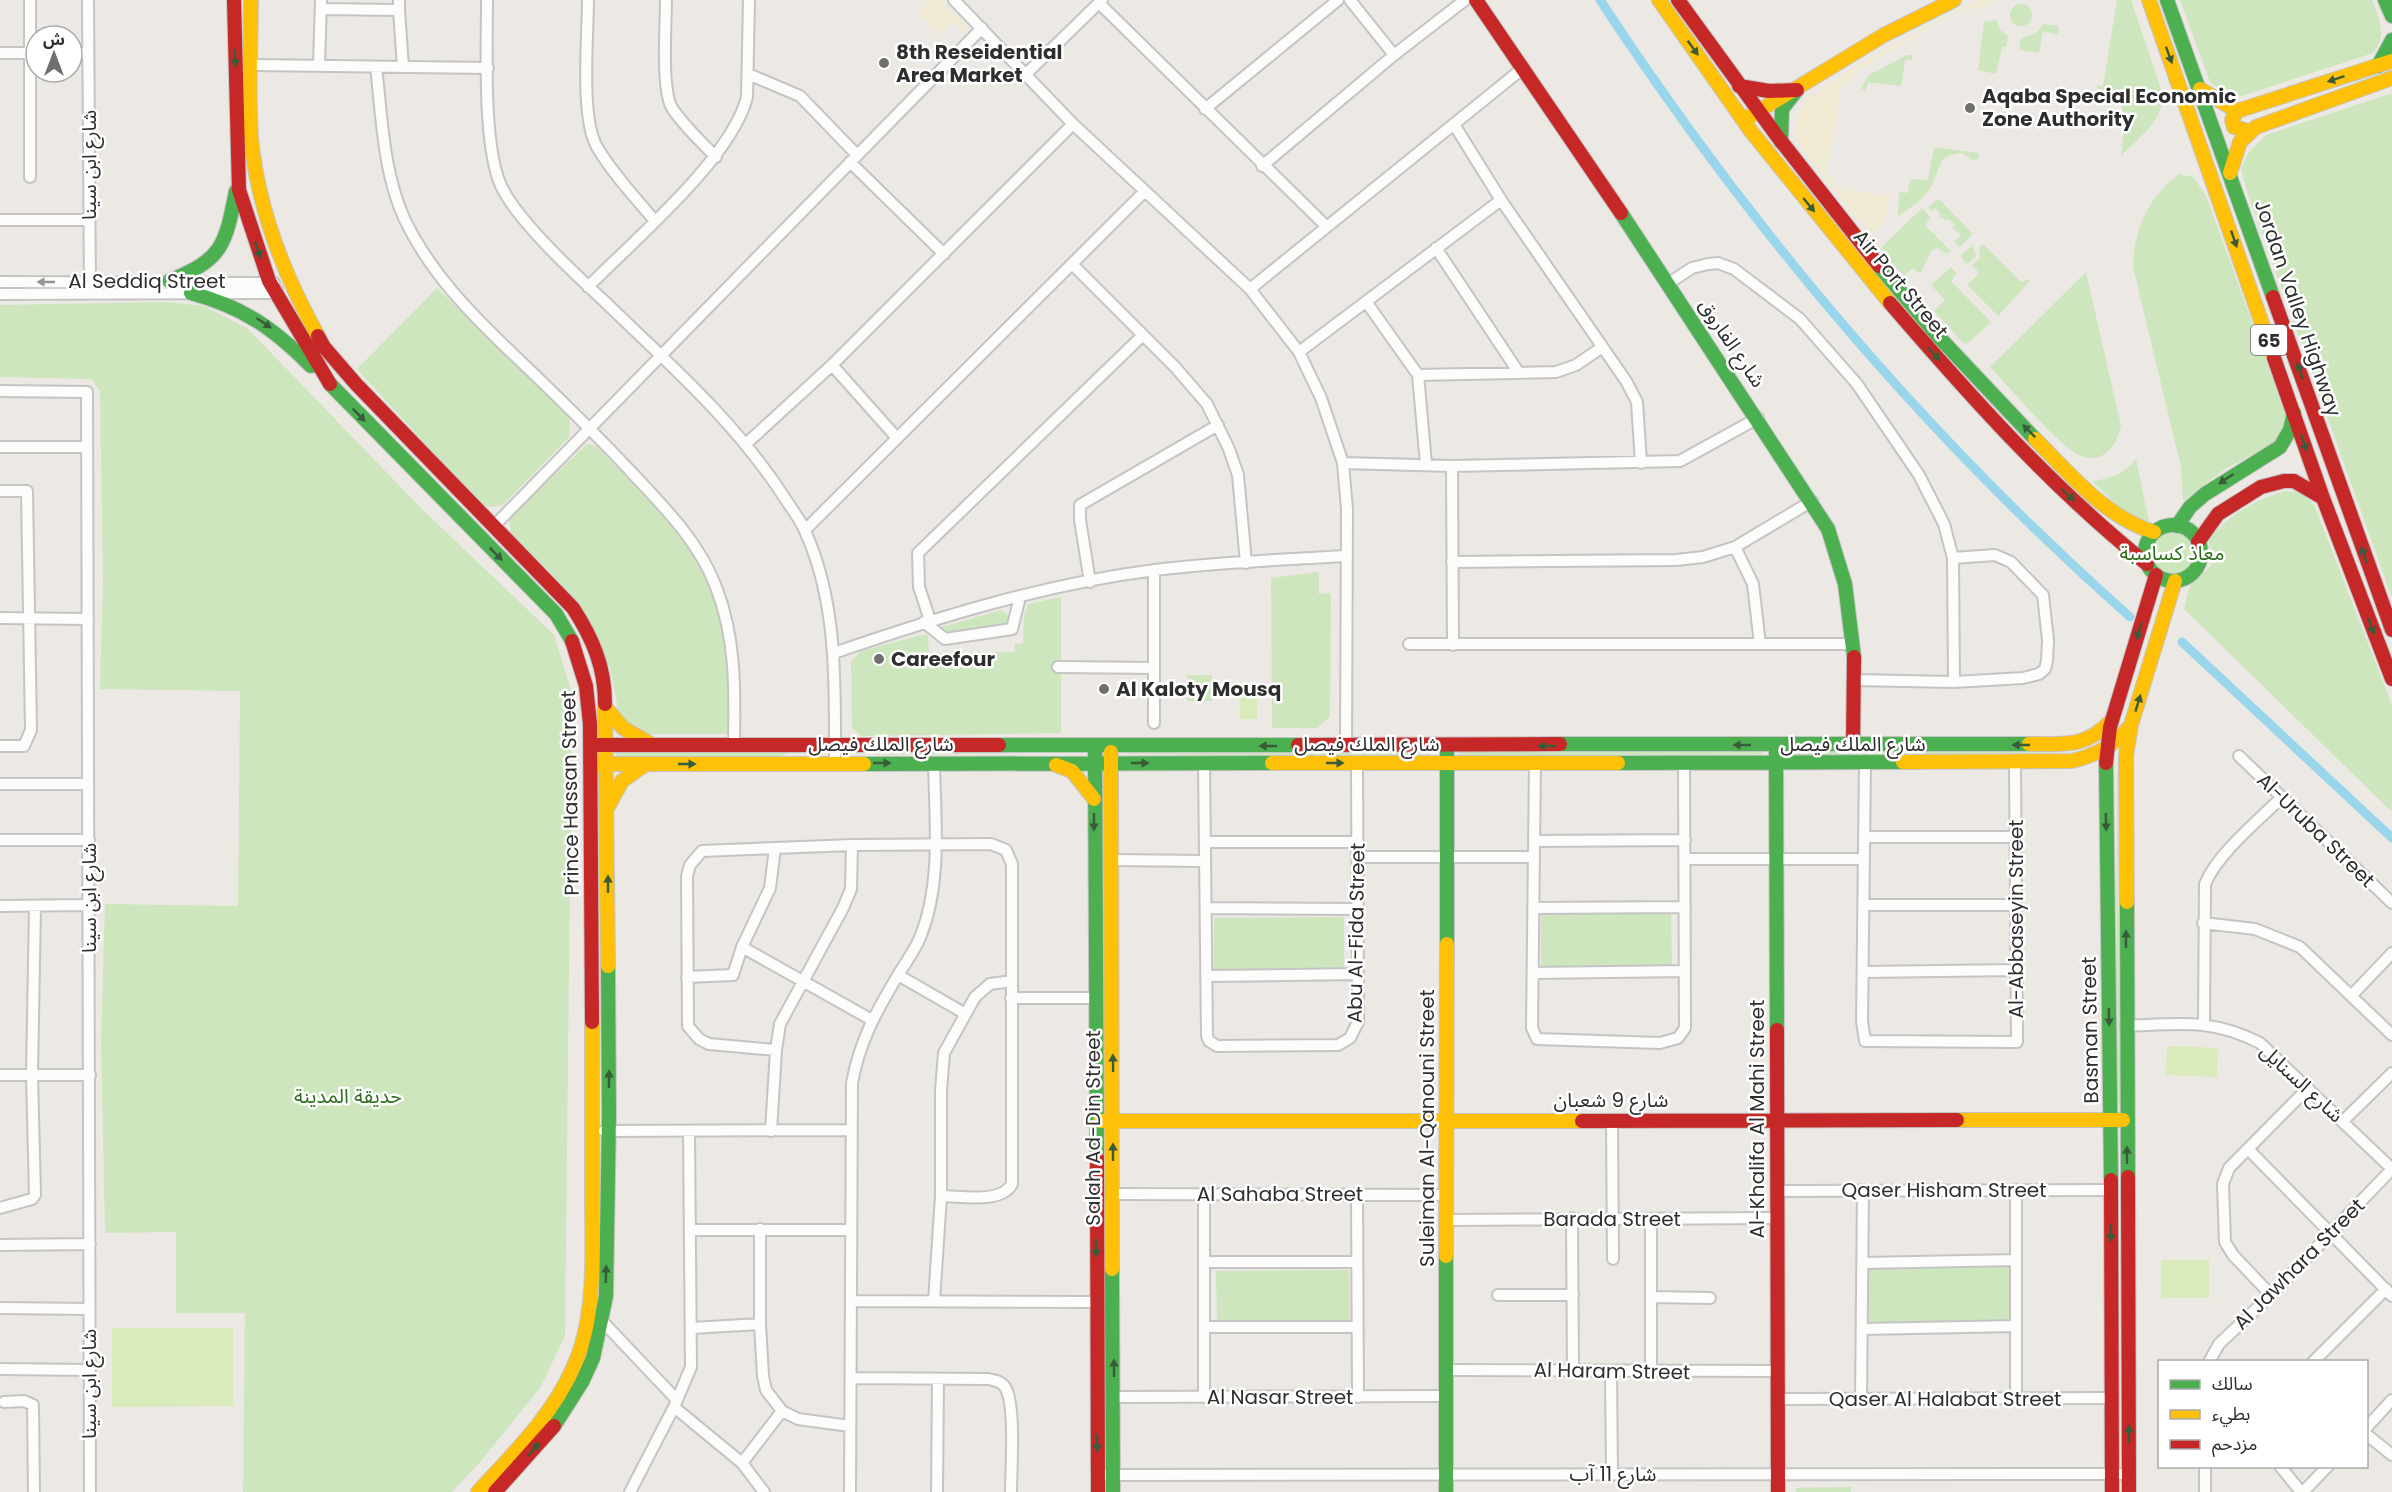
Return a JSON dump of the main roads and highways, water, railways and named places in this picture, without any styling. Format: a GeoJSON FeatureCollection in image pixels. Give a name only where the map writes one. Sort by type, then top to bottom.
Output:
{"type":"FeatureCollection","features":[{"type":"Feature","properties":{"kind":"main road","name":"Prince Hassan Street"},"geometry":{"type":"LineString","coordinates":[[234,0],[238,181],[243,206],[326,380],[565,625],[586,671],[591,745],[592,1271],[585,1332],[575,1364],[562,1393],[541,1423],[477,1492]]}},
{"type":"Feature","properties":{"kind":"main road","name":"Prince Hassan Street"},"geometry":{"type":"LineString","coordinates":[[251,0],[252,146],[280,284],[324,347],[356,384],[573,608],[586,628],[602,665],[608,764],[609,1131],[603,1322],[593,1362],[582,1388],[558,1422],[495,1492]]}},
{"type":"Feature","properties":{"kind":"main road","name":"شارع الفاروق"},"geometry":{"type":"LineString","coordinates":[[1476,0],[1669,283],[1828,529],[1843,569],[1851,606],[1854,680],[1852,745]]}},
{"type":"Feature","properties":{"kind":"main road","name":"Air Port Street"},"geometry":{"type":"LineString","coordinates":[[1659,0],[1745,121],[1836,238],[1961,384],[2087,514],[2151,570]]}},
{"type":"Feature","properties":{"kind":"main road","name":"Air Port Street"},"geometry":{"type":"LineString","coordinates":[[1678,0],[1739,86],[1863,249],[2009,412],[2114,514],[2134,526],[2154,532]]}},
{"type":"Feature","properties":{"kind":"main road"},"geometry":{"type":"LineString","coordinates":[[1745,121],[1759,110],[1797,90],[1884,35],[1954,0]]}},
{"type":"Feature","properties":{"kind":"main road","name":"Jordan Valley Highway"},"geometry":{"type":"LineString","coordinates":[[2149,0],[2324,498],[2392,679]]}},
{"type":"Feature","properties":{"kind":"main road","name":"Jordan Valley Highway"},"geometry":{"type":"LineString","coordinates":[[2167,0],[2217,134],[2392,630]]}},
{"type":"Feature","properties":{"kind":"main road"},"geometry":{"type":"LineString","coordinates":[[2385,0],[2392,16]]}},
{"type":"Feature","properties":{"kind":"main road"},"geometry":{"type":"LineString","coordinates":[[2378,66],[2392,40]]}},
{"type":"Feature","properties":{"kind":"main road"},"geometry":{"type":"LineString","coordinates":[[2248,131],[2234,127],[2232,120],[2237,111],[2392,61]]}},
{"type":"Feature","properties":{"kind":"main road"},"geometry":{"type":"LineString","coordinates":[[2230,172],[2237,149],[2248,131],[2392,78]]}},
{"type":"Feature","properties":{"kind":"main road"},"geometry":{"type":"LineString","coordinates":[[1739,86],[1769,92],[1797,90]]}},
{"type":"Feature","properties":{"kind":"main road"},"geometry":{"type":"LineString","coordinates":[[2200,88],[2237,111]]}},
{"type":"Feature","properties":{"kind":"main road"},"geometry":{"type":"LineString","coordinates":[[1781,142],[1782,109],[1797,90]]}},
{"type":"Feature","properties":{"kind":"main road"},"geometry":{"type":"LineString","coordinates":[[2199,140],[2217,134]]}},
{"type":"Feature","properties":{"kind":"main road"},"geometry":{"type":"LineString","coordinates":[[169,281],[199,270],[221,248],[228,236],[238,181]]}},
{"type":"Feature","properties":{"kind":"main road"},"geometry":{"type":"LineString","coordinates":[[191,293],[225,301],[265,323],[326,380]]}},
{"type":"Feature","properties":{"kind":"main road"},"geometry":{"type":"LineString","coordinates":[[2177,526],[2190,507],[2205,494],[2280,447],[2286,439],[2294,413]]}},
{"type":"Feature","properties":{"kind":"main road"},"geometry":{"type":"LineString","coordinates":[[2198,542],[2220,512],[2241,497],[2264,486],[2283,481],[2297,482],[2324,498]]}},
{"type":"Feature","properties":{"kind":"main road"},"geometry":{"type":"LineString","coordinates":[[2177,526],[2192,533],[2201,553],[2195,570],[2175,581],[2151,570],[2145,547],[2154,532],[2161,528],[2177,526]]}},
{"type":"Feature","properties":{"kind":"main road","name":"Basman Street"},"geometry":{"type":"LineString","coordinates":[[2112,1492],[2111,1120],[2105,776],[2112,720],[2151,570]]}},
{"type":"Feature","properties":{"kind":"main road","name":"Basman Street"},"geometry":{"type":"LineString","coordinates":[[2129,1492],[2126,756],[2131,725],[2175,581]]}},
{"type":"Feature","properties":{"kind":"main road"},"geometry":{"type":"LineString","coordinates":[[606,708],[623,728],[651,744]]}},
{"type":"Feature","properties":{"kind":"main road","name":"شارع الملك فيصل"},"geometry":{"type":"LineString","coordinates":[[591,745],[734,743],[1095,746],[2078,744],[2100,733],[2112,720]]}},
{"type":"Feature","properties":{"kind":"main road","name":"شارع الملك فيصل"},"geometry":{"type":"LineString","coordinates":[[591,764],[2061,762],[2083,759],[2107,749],[2120,739],[2131,725]]}},
{"type":"Feature","properties":{"kind":"main road"},"geometry":{"type":"LineString","coordinates":[[2060,744],[2061,762]]}},
{"type":"Feature","properties":{"kind":"main road","name":"Al-Khalifa Al Mahi Street"},"geometry":{"type":"LineString","coordinates":[[1776,745],[1778,1492]]}},
{"type":"Feature","properties":{"kind":"main road","name":"Salah Ad-Din Street"},"geometry":{"type":"LineString","coordinates":[[1095,746],[1098,1492]]}},
{"type":"Feature","properties":{"kind":"main road","name":"Salah Ad-Din Street"},"geometry":{"type":"LineString","coordinates":[[1111,746],[1113,1492]]}},
{"type":"Feature","properties":{"kind":"main road","name":"Suleiman Al-Qanouni Street"},"geometry":{"type":"LineString","coordinates":[[1446,1492],[1447,746]]}},
{"type":"Feature","properties":{"kind":"main road"},"geometry":{"type":"LineString","coordinates":[[607,808],[622,781],[646,764]]}},
{"type":"Feature","properties":{"kind":"main road"},"geometry":{"type":"LineString","coordinates":[[1050,764],[1072,771],[1094,799]]}},
{"type":"Feature","properties":{"kind":"main road","name":"شارع 9 شعبان"},"geometry":{"type":"LineString","coordinates":[[1095,1121],[2126,1120]]}},
{"type":"Feature","properties":{"kind":"waterway"},"geometry":{"type":"LineString","coordinates":[[1600,0],[1717,167],[1845,326],[1912,403],[1982,477],[2130,617]]}},
{"type":"Feature","properties":{"kind":"waterway"},"geometry":{"type":"LineString","coordinates":[[2182,642],[2392,838]]}},
{"type":"Feature","properties":{"kind":"place","name":"8th Reseidential Area Market"},"geometry":{"type":"Point","coordinates":[884,63]}},
{"type":"Feature","properties":{"kind":"place","name":"Aqaba Special Economic Zone Authority"},"geometry":{"type":"Point","coordinates":[1970,108]}},
{"type":"Feature","properties":{"kind":"place","name":"Careefour"},"geometry":{"type":"Point","coordinates":[879,659]}},
{"type":"Feature","properties":{"kind":"place","name":"Al Kaloty Mousq"},"geometry":{"type":"Point","coordinates":[1104,689]}},
{"type":"Feature","properties":{"kind":"park label","name":"معاذ كساسبة"},"geometry":{"type":"Point","coordinates":[2172,553]}},
{"type":"Feature","properties":{"kind":"park label","name":"حديقة المدينة"},"geometry":{"type":"Point","coordinates":[348,1096]}}]}
